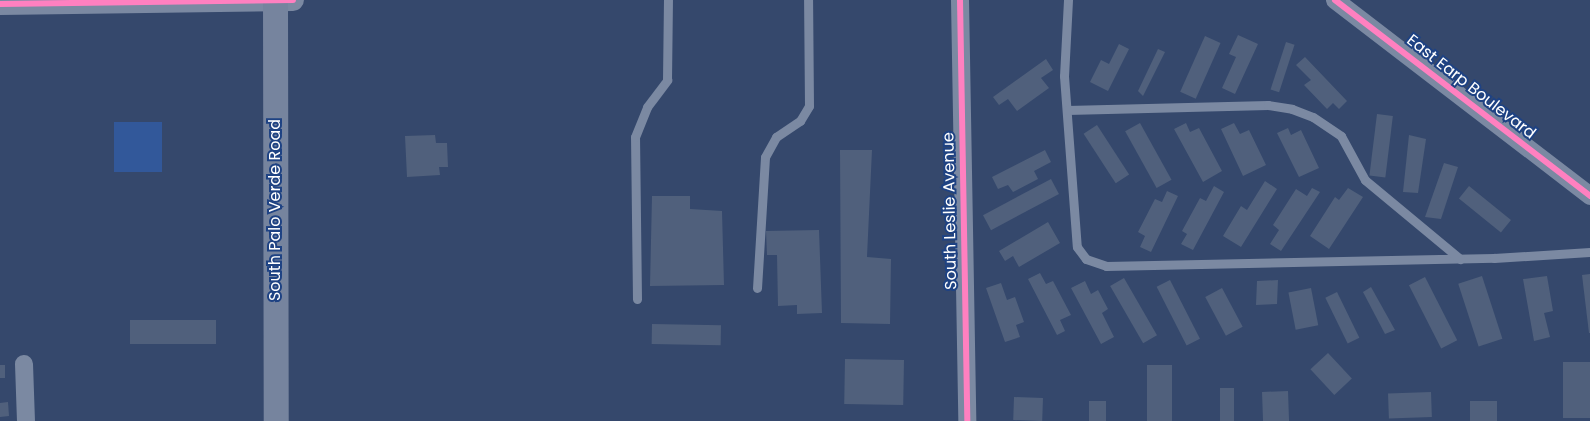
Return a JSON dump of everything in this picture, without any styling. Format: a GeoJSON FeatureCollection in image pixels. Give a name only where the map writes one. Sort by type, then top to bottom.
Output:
{"type":"FeatureCollection","features":[{"type":"Feature","properties":{"kind":"main road","name":"South Palo Verde Road"},"geometry":{"type":"LineString","coordinates":[[275,0],[276,421]]}},
{"type":"Feature","properties":{"kind":"street"},"geometry":{"type":"LineString","coordinates":[[0,4],[294,0]]}},
{"type":"Feature","properties":{"kind":"street","name":"South Leslie Avenue"},"geometry":{"type":"LineString","coordinates":[[960,0],[967,421]]}},
{"type":"Feature","properties":{"kind":"street","name":"East Earp Boulevard"},"geometry":{"type":"LineString","coordinates":[[1335,0],[1590,196]]}},
{"type":"Feature","properties":{"kind":"street"},"geometry":{"type":"LineString","coordinates":[[24,364],[26,421]]}},
{"type":"Feature","properties":{"kind":"lane"},"geometry":{"type":"LineString","coordinates":[[637,299],[636,137],[647,106],[667,80],[668,0]]}},
{"type":"Feature","properties":{"kind":"lane"},"geometry":{"type":"LineString","coordinates":[[757,288],[765,157],[776,137],[800,120],[809,106],[808,0]]}},
{"type":"Feature","properties":{"kind":"lane"},"geometry":{"type":"LineString","coordinates":[[1068,0],[1064,76],[1077,247],[1086,259],[1106,266],[1460,259],[1590,252]]}},
{"type":"Feature","properties":{"kind":"lane"},"geometry":{"type":"LineString","coordinates":[[1067,110],[1268,105],[1292,109],[1312,117],[1341,136],[1365,180],[1460,259]]}},
{"type":"Feature","properties":{"kind":"shaded area"},"geometry":{"type":"Polygon","coordinates":[[[114,122],[162,122],[162,172],[114,172],[114,122]]]}},
{"type":"Feature","properties":{"kind":"building"},"geometry":{"type":"Polygon","coordinates":[[[1238,35],[1258,44],[1235,94],[1222,88],[1236,57],[1229,54],[1238,35]]]}},
{"type":"Feature","properties":{"kind":"building"},"geometry":{"type":"Polygon","coordinates":[[[1205,36],[1221,43],[1196,99],[1180,92],[1205,36]]]}},
{"type":"Feature","properties":{"kind":"building"},"geometry":{"type":"Polygon","coordinates":[[[1286,42],[1295,45],[1279,92],[1271,90],[1286,42]]]}},
{"type":"Feature","properties":{"kind":"building"},"geometry":{"type":"Polygon","coordinates":[[[1119,44],[1129,49],[1108,91],[1090,82],[1101,60],[1109,64],[1119,44]]]}},
{"type":"Feature","properties":{"kind":"building"},"geometry":{"type":"Polygon","coordinates":[[[1158,49],[1165,52],[1143,96],[1138,91],[1158,49]]]}},
{"type":"Feature","properties":{"kind":"building"},"geometry":{"type":"Polygon","coordinates":[[[1305,57],[1347,101],[1339,109],[1333,103],[1327,109],[1304,85],[1311,80],[1296,65],[1305,57]]]}},
{"type":"Feature","properties":{"kind":"building"},"geometry":{"type":"Polygon","coordinates":[[[1046,59],[1053,70],[1041,78],[1049,88],[1017,111],[1008,99],[999,105],[993,97],[1046,59]]]}},
{"type":"Feature","properties":{"kind":"building"},"geometry":{"type":"Polygon","coordinates":[[[1377,114],[1393,116],[1385,177],[1369,176],[1377,114]]]}},
{"type":"Feature","properties":{"kind":"building"},"geometry":{"type":"Polygon","coordinates":[[[1140,123],[1172,180],[1157,188],[1125,131],[1140,123]]]}},
{"type":"Feature","properties":{"kind":"building"},"geometry":{"type":"Polygon","coordinates":[[[1186,123],[1190,132],[1199,128],[1222,171],[1203,182],[1174,129],[1186,123]]]}},
{"type":"Feature","properties":{"kind":"building"},"geometry":{"type":"Polygon","coordinates":[[[1234,123],[1240,134],[1249,130],[1266,165],[1243,176],[1221,129],[1234,123]]]}},
{"type":"Feature","properties":{"kind":"building"},"geometry":{"type":"Polygon","coordinates":[[[1097,125],[1129,174],[1116,183],[1084,134],[1097,125]]]}},
{"type":"Feature","properties":{"kind":"building"},"geometry":{"type":"Polygon","coordinates":[[[1288,128],[1291,135],[1301,130],[1319,168],[1299,177],[1277,133],[1288,128]]]}},
{"type":"Feature","properties":{"kind":"building"},"geometry":{"type":"Polygon","coordinates":[[[435,135],[436,143],[447,143],[448,167],[439,167],[440,175],[407,177],[405,136],[435,135]]]}},
{"type":"Feature","properties":{"kind":"building"},"geometry":{"type":"Polygon","coordinates":[[[1409,135],[1426,139],[1418,193],[1403,192],[1409,135]]]}},
{"type":"Feature","properties":{"kind":"building"},"geometry":{"type":"Polygon","coordinates":[[[840,150],[872,150],[867,257],[891,259],[890,324],[841,323],[840,150]]]}},
{"type":"Feature","properties":{"kind":"building"},"geometry":{"type":"Polygon","coordinates":[[[1045,150],[1051,162],[1034,171],[1038,179],[1013,192],[1008,185],[998,189],[992,177],[1045,150]]]}},
{"type":"Feature","properties":{"kind":"building"},"geometry":{"type":"Polygon","coordinates":[[[1444,163],[1458,167],[1441,219],[1425,217],[1444,163]]]}},
{"type":"Feature","properties":{"kind":"building"},"geometry":{"type":"Polygon","coordinates":[[[1051,179],[1059,194],[991,230],[983,215],[1051,179]]]}},
{"type":"Feature","properties":{"kind":"building"},"geometry":{"type":"Polygon","coordinates":[[[1265,181],[1277,189],[1241,247],[1223,236],[1241,206],[1247,210],[1265,181]]]}},
{"type":"Feature","properties":{"kind":"building"},"geometry":{"type":"Polygon","coordinates":[[[1214,186],[1224,192],[1193,250],[1181,244],[1187,234],[1182,231],[1200,198],[1206,201],[1214,186]]]}},
{"type":"Feature","properties":{"kind":"building"},"geometry":{"type":"Polygon","coordinates":[[[1469,186],[1511,220],[1501,232],[1459,198],[1469,186]]]}},
{"type":"Feature","properties":{"kind":"building"},"geometry":{"type":"Polygon","coordinates":[[[1312,188],[1320,192],[1281,251],[1270,244],[1279,230],[1273,225],[1296,189],[1307,196],[1312,188]]]}},
{"type":"Feature","properties":{"kind":"building"},"geometry":{"type":"Polygon","coordinates":[[[1348,188],[1363,197],[1329,249],[1310,236],[1335,197],[1339,200],[1348,188]]]}},
{"type":"Feature","properties":{"kind":"building"},"geometry":{"type":"Polygon","coordinates":[[[1167,191],[1178,196],[1151,252],[1140,247],[1145,236],[1138,232],[1155,199],[1162,202],[1167,191]]]}},
{"type":"Feature","properties":{"kind":"building"},"geometry":{"type":"Polygon","coordinates":[[[652,196],[690,196],[690,209],[722,211],[724,285],[650,286],[652,196]]]}},
{"type":"Feature","properties":{"kind":"building"},"geometry":{"type":"Polygon","coordinates":[[[1048,222],[1060,243],[1019,267],[1013,256],[1005,261],[999,251],[1048,222]]]}},
{"type":"Feature","properties":{"kind":"building"},"geometry":{"type":"Polygon","coordinates":[[[819,230],[822,313],[797,314],[797,305],[778,306],[777,255],[767,255],[766,231],[819,230]]]}},
{"type":"Feature","properties":{"kind":"building"},"geometry":{"type":"Polygon","coordinates":[[[1040,273],[1046,284],[1053,281],[1071,315],[1060,320],[1065,331],[1057,335],[1028,279],[1040,273]]]}},
{"type":"Feature","properties":{"kind":"building"},"geometry":{"type":"Polygon","coordinates":[[[1590,274],[1590,333],[1589,333],[1582,275],[1590,274]]]}},
{"type":"Feature","properties":{"kind":"building"},"geometry":{"type":"Polygon","coordinates":[[[1482,276],[1502,339],[1479,346],[1458,284],[1482,276]]]}},
{"type":"Feature","properties":{"kind":"building"},"geometry":{"type":"Polygon","coordinates":[[[1547,276],[1553,311],[1544,313],[1550,337],[1534,341],[1523,279],[1547,276]]]}},
{"type":"Feature","properties":{"kind":"building"},"geometry":{"type":"Polygon","coordinates":[[[1425,277],[1457,340],[1441,348],[1409,285],[1425,277]]]}},
{"type":"Feature","properties":{"kind":"building"},"geometry":{"type":"Polygon","coordinates":[[[1124,278],[1157,335],[1143,343],[1110,286],[1124,278]]]}},
{"type":"Feature","properties":{"kind":"building"},"geometry":{"type":"Polygon","coordinates":[[[1170,280],[1200,339],[1187,346],[1157,287],[1170,280]]]}},
{"type":"Feature","properties":{"kind":"building"},"geometry":{"type":"Polygon","coordinates":[[[1278,280],[1277,304],[1256,305],[1257,281],[1278,280]]]}},
{"type":"Feature","properties":{"kind":"building"},"geometry":{"type":"Polygon","coordinates":[[[1085,281],[1091,294],[1098,290],[1108,309],[1102,313],[1114,337],[1101,344],[1071,288],[1085,281]]]}},
{"type":"Feature","properties":{"kind":"building"},"geometry":{"type":"Polygon","coordinates":[[[1001,283],[1007,300],[1015,297],[1024,322],[1016,325],[1020,337],[1005,342],[986,288],[1001,283]]]}},
{"type":"Feature","properties":{"kind":"building"},"geometry":{"type":"Polygon","coordinates":[[[1371,287],[1395,330],[1385,334],[1363,292],[1371,287]]]}},
{"type":"Feature","properties":{"kind":"building"},"geometry":{"type":"Polygon","coordinates":[[[1222,288],[1243,327],[1226,336],[1205,297],[1222,288]]]}},
{"type":"Feature","properties":{"kind":"building"},"geometry":{"type":"Polygon","coordinates":[[[1311,288],[1318,325],[1296,330],[1288,292],[1311,288]]]}},
{"type":"Feature","properties":{"kind":"building"},"geometry":{"type":"Polygon","coordinates":[[[1337,292],[1359,338],[1348,344],[1325,298],[1337,292]]]}},
{"type":"Feature","properties":{"kind":"building"},"geometry":{"type":"Polygon","coordinates":[[[130,320],[216,320],[216,344],[130,344],[130,320]]]}},
{"type":"Feature","properties":{"kind":"building"},"geometry":{"type":"Polygon","coordinates":[[[652,324],[721,325],[721,345],[652,344],[652,324]]]}},
{"type":"Feature","properties":{"kind":"building"},"geometry":{"type":"Polygon","coordinates":[[[1328,353],[1352,379],[1334,395],[1310,369],[1328,353]]]}},
{"type":"Feature","properties":{"kind":"building"},"geometry":{"type":"Polygon","coordinates":[[[845,359],[904,360],[903,405],[844,404],[845,359]]]}},
{"type":"Feature","properties":{"kind":"building"},"geometry":{"type":"Polygon","coordinates":[[[1563,362],[1590,362],[1590,418],[1563,418],[1563,362]]]}},
{"type":"Feature","properties":{"kind":"building"},"geometry":{"type":"Polygon","coordinates":[[[0,365],[5,365],[5,378],[0,378],[0,365]]]}},
{"type":"Feature","properties":{"kind":"building"},"geometry":{"type":"Polygon","coordinates":[[[1147,365],[1172,365],[1172,421],[1147,421],[1147,365]]]}},
{"type":"Feature","properties":{"kind":"building"},"geometry":{"type":"Polygon","coordinates":[[[1220,388],[1234,388],[1234,421],[1220,421],[1220,388]]]}},
{"type":"Feature","properties":{"kind":"building"},"geometry":{"type":"Polygon","coordinates":[[[1288,391],[1289,421],[1263,421],[1262,392],[1288,391]]]}},
{"type":"Feature","properties":{"kind":"building"},"geometry":{"type":"Polygon","coordinates":[[[1431,392],[1432,417],[1389,418],[1388,394],[1431,392]]]}},
{"type":"Feature","properties":{"kind":"building"},"geometry":{"type":"Polygon","coordinates":[[[1014,397],[1043,398],[1042,421],[1013,420],[1014,397]]]}},
{"type":"Feature","properties":{"kind":"building"},"geometry":{"type":"Polygon","coordinates":[[[1089,401],[1106,401],[1106,421],[1089,421],[1089,401]]]}},
{"type":"Feature","properties":{"kind":"building"},"geometry":{"type":"Polygon","coordinates":[[[1470,401],[1497,401],[1497,421],[1470,421],[1470,401]]]}},
{"type":"Feature","properties":{"kind":"building"},"geometry":{"type":"Polygon","coordinates":[[[8,402],[9,416],[0,417],[0,403],[8,402]]]}},
{"type":"Feature","properties":{"kind":"cycle path"},"geometry":{"type":"LineString","coordinates":[[0,4],[293,0]]}},
{"type":"Feature","properties":{"kind":"cycle path"},"geometry":{"type":"LineString","coordinates":[[960,0],[967,421]]}},
{"type":"Feature","properties":{"kind":"cycle path"},"geometry":{"type":"LineString","coordinates":[[1335,0],[1590,196]]}}]}
